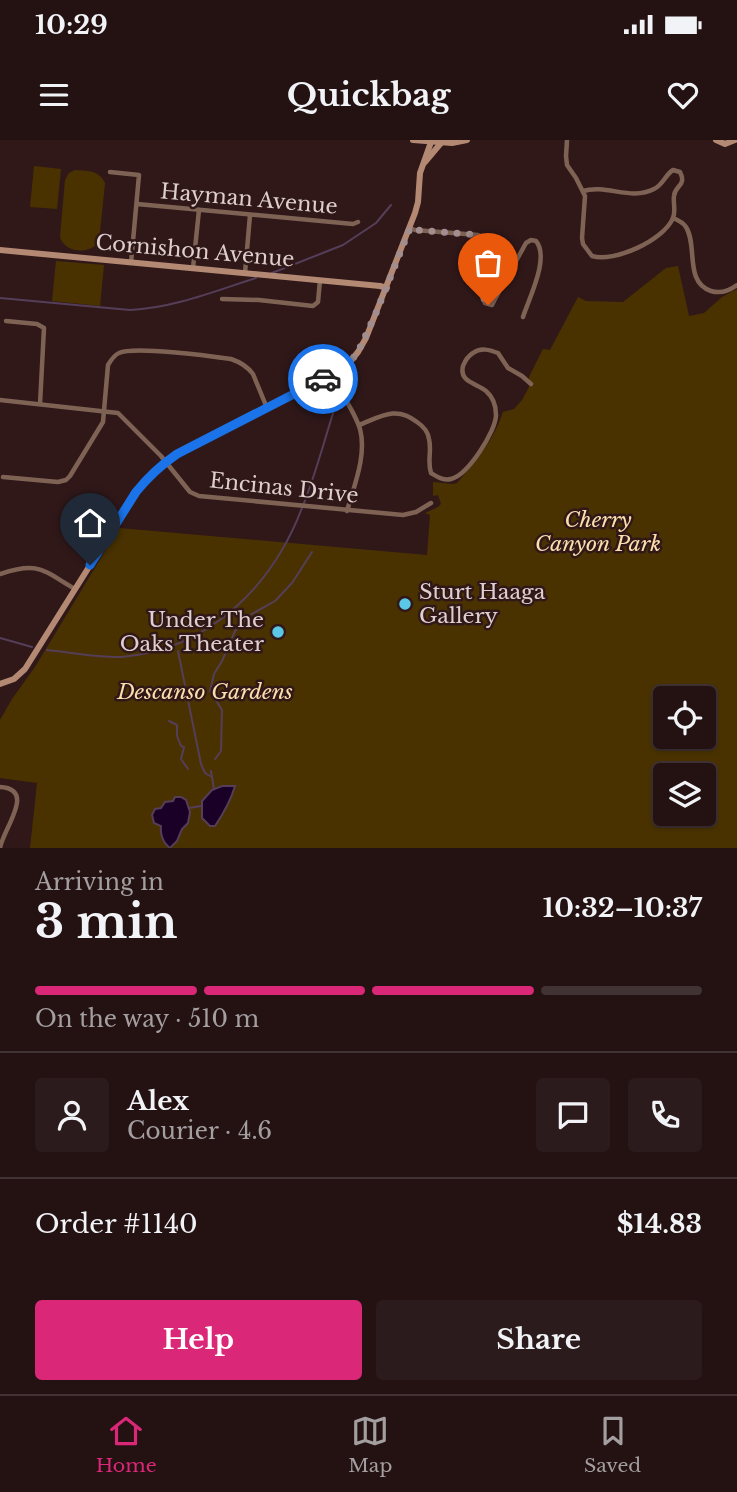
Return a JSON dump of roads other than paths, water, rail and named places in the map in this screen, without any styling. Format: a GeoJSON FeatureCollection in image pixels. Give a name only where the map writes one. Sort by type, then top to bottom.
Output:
{"type":"FeatureCollection","features":[{"type":"Feature","properties":{"kind":"street"},"geometry":{"type":"LineString","coordinates":[[413,140],[455,143],[467,140]]}},
{"type":"Feature","properties":{"kind":"street"},"geometry":{"type":"LineString","coordinates":[[567,140],[567,164],[583,191],[585,202],[582,238],[593,256],[604,257],[636,250],[647,244],[667,227],[673,218],[674,194],[683,180],[677,170],[669,172],[657,188],[638,194],[593,188],[583,191]]}},
{"type":"Feature","properties":{"kind":"street"},"geometry":{"type":"LineString","coordinates":[[716,140],[725,144],[735,140]]}},
{"type":"Feature","properties":{"kind":"street"},"geometry":{"type":"LineString","coordinates":[[0,684],[14,679],[26,669],[136,492],[166,461],[331,375],[349,363],[358,352],[410,228],[416,208],[419,173],[431,142]]}},
{"type":"Feature","properties":{"kind":"street"},"geometry":{"type":"LineString","coordinates":[[424,163],[443,142]]}},
{"type":"Feature","properties":{"kind":"street"},"geometry":{"type":"LineString","coordinates":[[110,172],[139,175],[131,263]]}},
{"type":"Feature","properties":{"kind":"street","name":"Hayman Avenue"},"geometry":{"type":"LineString","coordinates":[[136,204],[353,224],[358,222]]}},
{"type":"Feature","properties":{"kind":"street"},"geometry":{"type":"LineString","coordinates":[[193,268],[199,210]]}},
{"type":"Feature","properties":{"kind":"street"},"geometry":{"type":"LineString","coordinates":[[245,274],[250,215]]}},
{"type":"Feature","properties":{"kind":"street"},"geometry":{"type":"LineString","coordinates":[[673,218],[688,230],[696,279],[703,287],[723,293],[737,285]]}},
{"type":"Feature","properties":{"kind":"street"},"geometry":{"type":"LineString","coordinates":[[410,228],[482,237],[486,245],[484,299],[488,305],[492,305],[526,243],[536,241],[541,249],[541,261],[523,317]]}},
{"type":"Feature","properties":{"kind":"street","name":"Cornishon Avenue"},"geometry":{"type":"LineString","coordinates":[[0,250],[387,288]]}},
{"type":"Feature","properties":{"kind":"street"},"geometry":{"type":"LineString","coordinates":[[222,299],[313,306],[318,302],[320,280]]}},
{"type":"Feature","properties":{"kind":"street"},"geometry":{"type":"LineString","coordinates":[[6,321],[37,324],[44,328],[40,404]]}},
{"type":"Feature","properties":{"kind":"street"},"geometry":{"type":"LineString","coordinates":[[359,425],[392,413],[411,417],[429,437],[428,460],[431,473],[449,480],[462,473],[478,453],[496,420],[495,404],[491,396],[465,379],[463,374],[463,367],[470,354],[483,349],[498,353],[508,368],[531,384]]}},
{"type":"Feature","properties":{"kind":"street"},"geometry":{"type":"LineString","coordinates":[[3,477],[55,482],[66,480],[103,422],[108,365],[117,354],[135,350],[239,361],[253,374],[267,408]]}},
{"type":"Feature","properties":{"kind":"street"},"geometry":{"type":"LineString","coordinates":[[331,375],[359,425],[362,448],[347,510]]}},
{"type":"Feature","properties":{"kind":"street","name":"Encinas Drive"},"geometry":{"type":"LineString","coordinates":[[0,400],[118,413],[166,461],[190,492],[199,496],[402,515],[416,512],[431,503]]}},
{"type":"Feature","properties":{"kind":"street"},"geometry":{"type":"LineString","coordinates":[[0,574],[24,567],[40,568],[75,589]]}},
{"type":"Feature","properties":{"kind":"street"},"geometry":{"type":"LineString","coordinates":[[0,787],[12,789],[17,800],[16,810],[2,837],[0,848]]}},
{"type":"Feature","properties":{"kind":"waterway"},"geometry":{"type":"LineString","coordinates":[[272,273],[343,245],[376,223],[391,205]]}},
{"type":"Feature","properties":{"kind":"waterway"},"geometry":{"type":"LineString","coordinates":[[0,298],[130,310],[146,309],[256,278]]}},
{"type":"Feature","properties":{"kind":"waterway"},"geometry":{"type":"LineString","coordinates":[[47,650],[113,657],[153,652],[182,642],[209,628],[233,610],[273,564],[289,537],[312,482],[337,401]]}},
{"type":"Feature","properties":{"kind":"waterway"},"geometry":{"type":"LineString","coordinates":[[215,759],[221,751],[222,710],[210,691],[214,674],[235,631],[250,615],[275,601],[292,583],[312,552]]}},
{"type":"Feature","properties":{"kind":"waterway"},"geometry":{"type":"LineString","coordinates":[[0,638],[32,647]]}},
{"type":"Feature","properties":{"kind":"waterway"},"geometry":{"type":"LineString","coordinates":[[178,651],[201,764],[205,773],[212,777]]}},
{"type":"Feature","properties":{"kind":"waterway"},"geometry":{"type":"LineString","coordinates":[[169,721],[177,725],[177,736],[184,747],[181,759],[188,769]]}},
{"type":"Feature","properties":{"kind":"waterway"},"geometry":{"type":"LineString","coordinates":[[211,771],[214,789]]}},
{"type":"Feature","properties":{"kind":"waterway"},"geometry":{"type":"LineString","coordinates":[[189,808],[201,806]]}},
{"type":"Feature","properties":{"kind":"place","name":"Sturt Haaga Gallery"},"geometry":{"type":"Point","coordinates":[405,604]}},
{"type":"Feature","properties":{"kind":"place","name":"Under The Oaks Theater"},"geometry":{"type":"Point","coordinates":[278,632]}},
{"type":"Feature","properties":{"kind":"park label","name":"Cherry Canyon Park"},"geometry":{"type":"Point","coordinates":[598,532]}},
{"type":"Feature","properties":{"kind":"park label","name":"Descanso Gardens"},"geometry":{"type":"Point","coordinates":[205,692]}}]}
